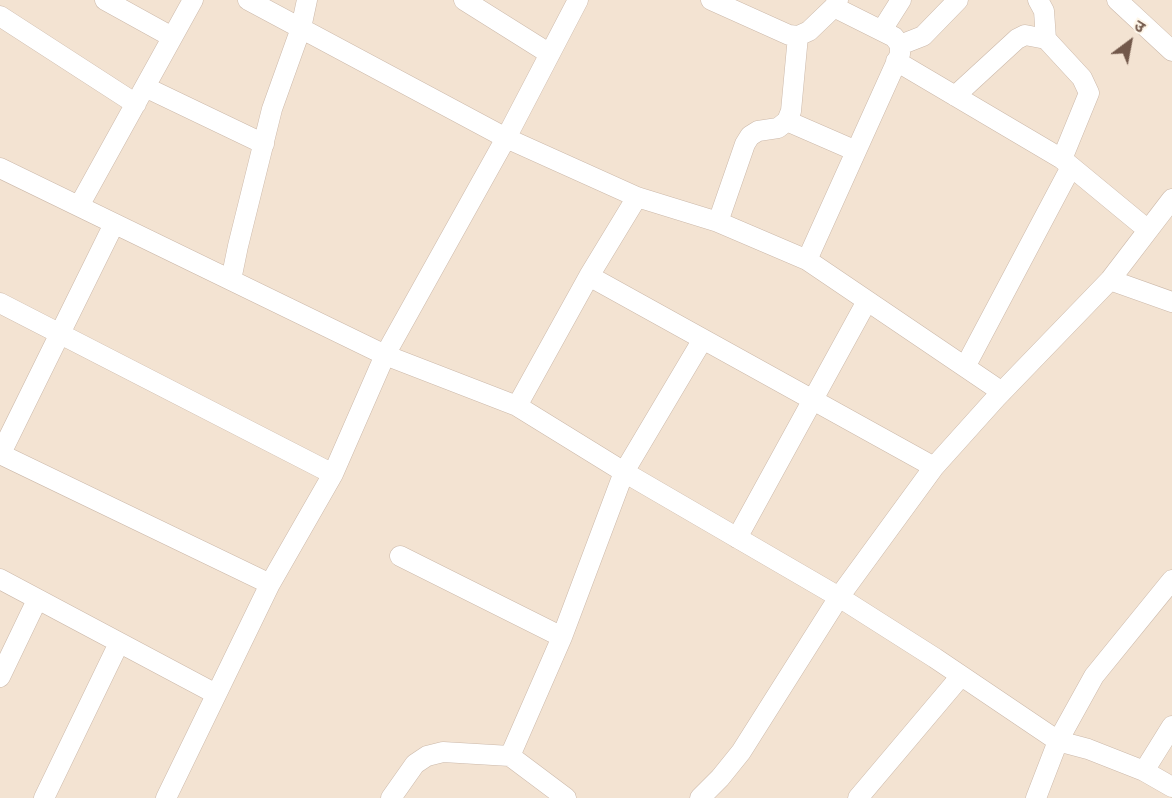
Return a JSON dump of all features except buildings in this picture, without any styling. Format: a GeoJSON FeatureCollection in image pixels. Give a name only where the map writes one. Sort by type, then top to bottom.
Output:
{"type":"FeatureCollection","features":[{"type":"Feature","properties":{"kind":"street"},"geometry":{"type":"LineString","coordinates":[[105,0],[172,37]]}},
{"type":"Feature","properties":{"kind":"street"},"geometry":{"type":"LineString","coordinates":[[79,206],[193,0]]}},
{"type":"Feature","properties":{"kind":"street"},"geometry":{"type":"LineString","coordinates":[[248,0],[506,138],[637,197],[718,222],[807,260],[1002,392]]}},
{"type":"Feature","properties":{"kind":"street"},"geometry":{"type":"LineString","coordinates":[[231,280],[272,109],[301,28],[307,0]]}},
{"type":"Feature","properties":{"kind":"street"},"geometry":{"type":"LineString","coordinates":[[464,0],[550,54]]}},
{"type":"Feature","properties":{"kind":"street"},"geometry":{"type":"LineString","coordinates":[[166,798],[270,584],[333,474],[385,355],[506,138],[578,0]]}},
{"type":"Feature","properties":{"kind":"street"},"geometry":{"type":"LineString","coordinates":[[711,0],[789,35],[798,36],[809,31],[836,3],[894,37],[898,53],[955,96],[1066,163],[1148,230]]}},
{"type":"Feature","properties":{"kind":"street"},"geometry":{"type":"LineString","coordinates":[[882,30],[901,0]]}},
{"type":"Feature","properties":{"kind":"street"},"geometry":{"type":"LineString","coordinates":[[807,260],[898,53],[923,36],[958,0]]}},
{"type":"Feature","properties":{"kind":"street"},"geometry":{"type":"LineString","coordinates":[[1038,0],[1044,11],[1046,39]]}},
{"type":"Feature","properties":{"kind":"street"},"geometry":{"type":"LineString","coordinates":[[1117,0],[1172,51]]}},
{"type":"Feature","properties":{"kind":"street"},"geometry":{"type":"LineString","coordinates":[[0,16],[140,95],[264,144]]}},
{"type":"Feature","properties":{"kind":"street"},"geometry":{"type":"LineString","coordinates":[[955,96],[1017,39],[1025,35],[1046,39],[1082,78],[1089,93],[1066,163],[965,367]]}},
{"type":"Feature","properties":{"kind":"street"},"geometry":{"type":"LineString","coordinates":[[718,222],[745,144],[750,136],[758,131],[778,128],[787,121],[791,111],[798,36]]}},
{"type":"Feature","properties":{"kind":"street"},"geometry":{"type":"LineString","coordinates":[[787,121],[856,151]]}},
{"type":"Feature","properties":{"kind":"street"},"geometry":{"type":"LineString","coordinates":[[0,168],[385,355],[517,406],[624,472],[839,597],[1058,741],[1088,749],[1144,771],[1172,787]]}},
{"type":"Feature","properties":{"kind":"street"},"geometry":{"type":"LineString","coordinates":[[517,406],[589,276],[637,197]]}},
{"type":"Feature","properties":{"kind":"street"},"geometry":{"type":"LineString","coordinates":[[701,797],[741,752],[839,597],[934,467],[1002,392],[1110,280],[1172,199]]}},
{"type":"Feature","properties":{"kind":"street"},"geometry":{"type":"LineString","coordinates":[[114,224],[0,454],[270,584]]}},
{"type":"Feature","properties":{"kind":"street"},"geometry":{"type":"LineString","coordinates":[[589,276],[934,467]]}},
{"type":"Feature","properties":{"kind":"street"},"geometry":{"type":"LineString","coordinates":[[1110,280],[1172,302]]}},
{"type":"Feature","properties":{"kind":"street"},"geometry":{"type":"LineString","coordinates":[[737,538],[867,301]]}},
{"type":"Feature","properties":{"kind":"street"},"geometry":{"type":"LineString","coordinates":[[0,303],[333,474]]}},
{"type":"Feature","properties":{"kind":"street"},"geometry":{"type":"LineString","coordinates":[[510,756],[562,637],[624,472],[703,339]]}},
{"type":"Feature","properties":{"kind":"street"},"geometry":{"type":"LineString","coordinates":[[399,556],[562,637]]}},
{"type":"Feature","properties":{"kind":"street"},"geometry":{"type":"LineString","coordinates":[[0,579],[216,694]]}},
{"type":"Feature","properties":{"kind":"street"},"geometry":{"type":"LineString","coordinates":[[1036,798],[1058,741],[1094,676],[1172,580]]}},
{"type":"Feature","properties":{"kind":"street"},"geometry":{"type":"LineString","coordinates":[[0,677],[38,600]]}},
{"type":"Feature","properties":{"kind":"street"},"geometry":{"type":"LineString","coordinates":[[44,798],[119,643]]}},
{"type":"Feature","properties":{"kind":"street"},"geometry":{"type":"LineString","coordinates":[[858,798],[961,676]]}},
{"type":"Feature","properties":{"kind":"street"},"geometry":{"type":"LineString","coordinates":[[1144,771],[1172,726]]}},
{"type":"Feature","properties":{"kind":"street"},"geometry":{"type":"LineString","coordinates":[[391,798],[415,764],[427,756],[443,752],[510,756],[566,798]]}},
{"type":"Feature","properties":{"kind":"shaded area"},"geometry":{"type":"Polygon","coordinates":[[[0,0],[1172,0],[1172,798],[0,798],[0,0]]]}}]}
